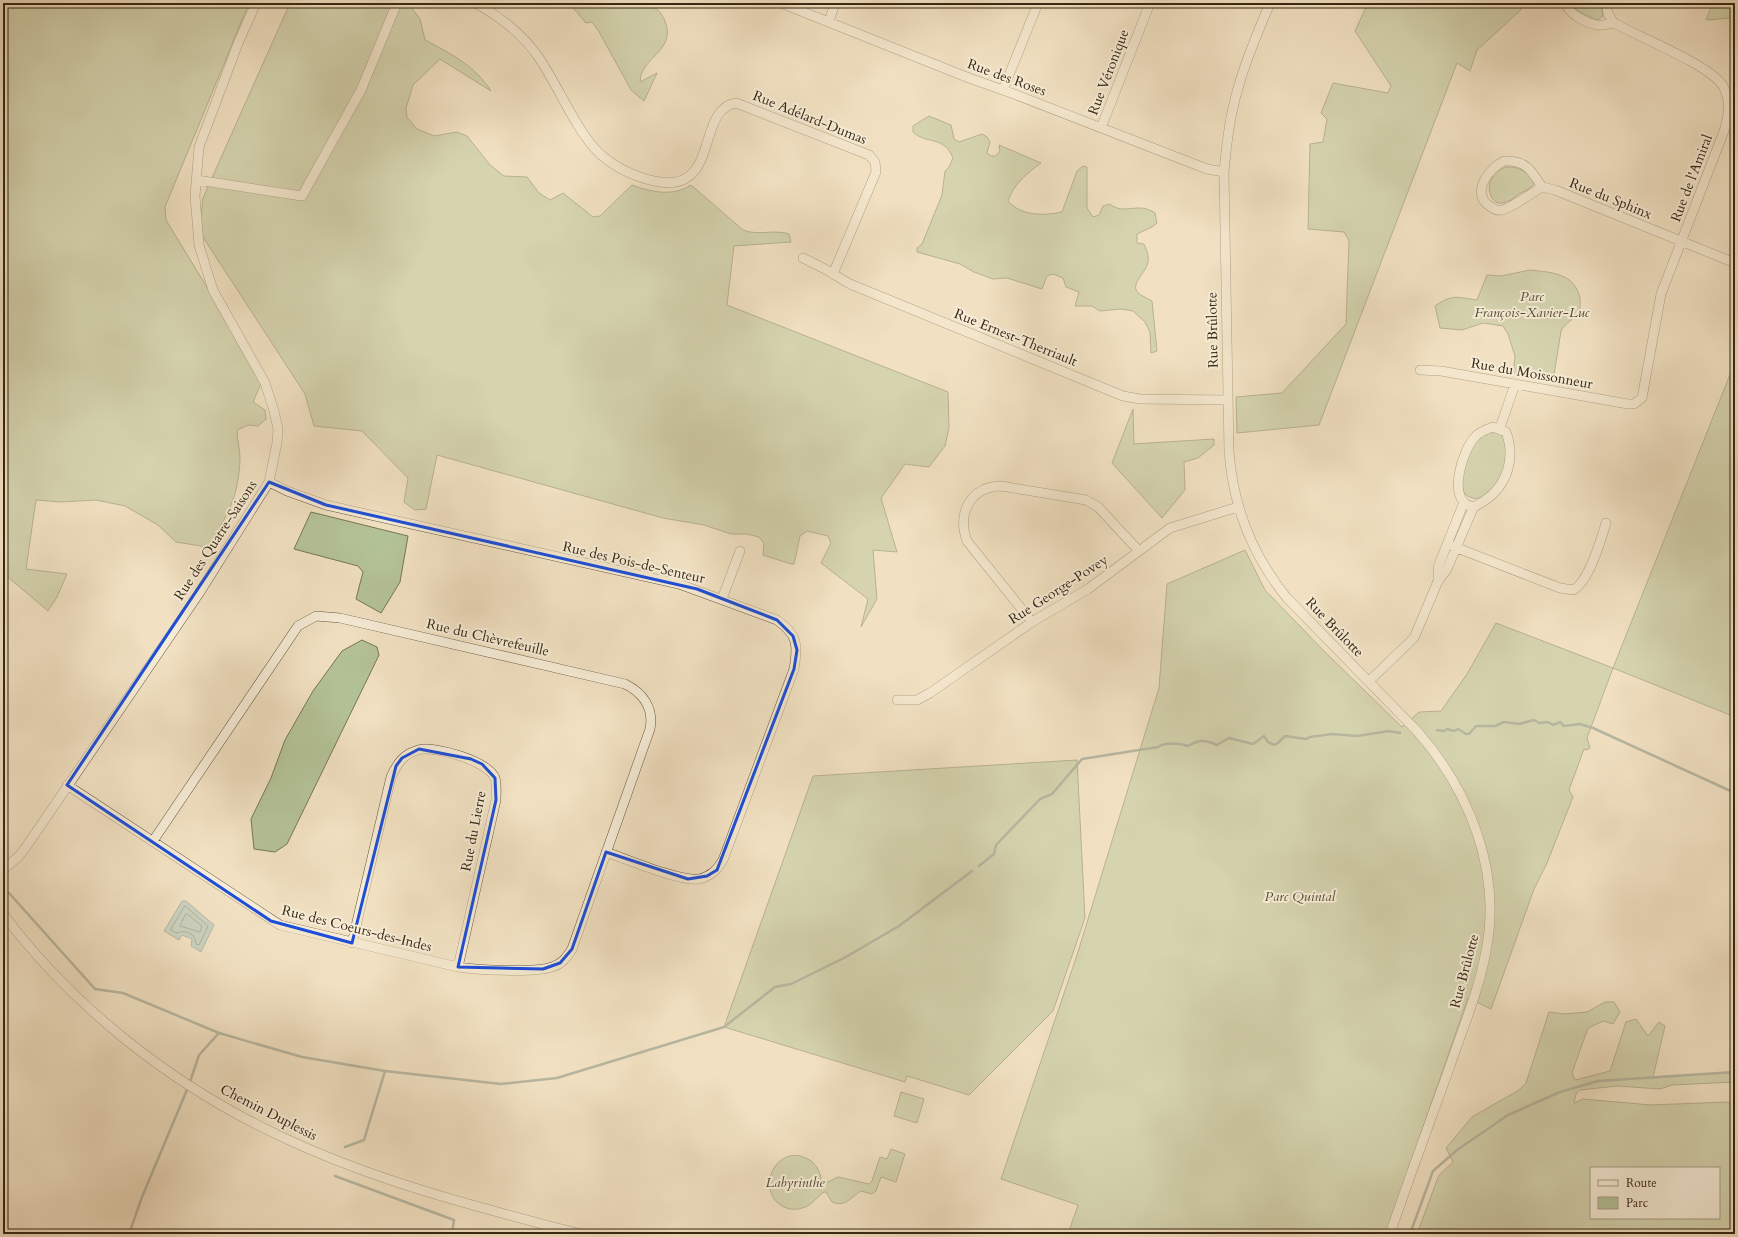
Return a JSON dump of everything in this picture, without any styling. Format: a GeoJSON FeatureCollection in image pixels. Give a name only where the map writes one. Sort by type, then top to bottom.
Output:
{"type":"FeatureCollection","features":[{"type":"Feature","properties":{"kind":"street","name":"Rue des Quatre-Saisons"},"geometry":{"type":"LineString","coordinates":[[3,870],[19,856],[26,847],[67,784],[198,595],[269,482],[277,443],[278,429],[274,410],[264,383],[211,282],[199,245],[195,196],[199,147],[239,41],[256,3]]}},
{"type":"Feature","properties":{"kind":"street"},"geometry":{"type":"LineString","coordinates":[[197,180],[302,196],[361,90],[397,3]]}},
{"type":"Feature","properties":{"kind":"street","name":"Rue Adélard-Dumas"},"geometry":{"type":"LineString","coordinates":[[475,3],[497,17],[530,47],[592,146],[609,162],[635,175],[649,180],[670,183],[686,178],[700,163],[716,118],[721,110],[730,104],[736,103],[869,155],[875,162],[876,172],[833,274]]}},
{"type":"Feature","properties":{"kind":"street","name":"Rue des Roses"},"geometry":{"type":"LineString","coordinates":[[781,3],[974,80],[1207,169],[1224,172]]}},
{"type":"Feature","properties":{"kind":"street"},"geometry":{"type":"LineString","coordinates":[[829,22],[835,3]]}},
{"type":"Feature","properties":{"kind":"street"},"geometry":{"type":"LineString","coordinates":[[1003,90],[1038,3]]}},
{"type":"Feature","properties":{"kind":"street","name":"Rue Véronique"},"geometry":{"type":"LineString","coordinates":[[1101,128],[1150,3]]}},
{"type":"Feature","properties":{"kind":"street","name":"Rue Brûlotte"},"geometry":{"type":"LineString","coordinates":[[1270,3],[1243,70],[1236,94],[1229,126],[1224,172],[1230,469],[1238,507],[1253,546],[1273,581],[1287,598],[1433,748],[1451,775],[1468,809],[1479,838],[1489,894],[1489,934],[1478,982],[1390,1234]]}},
{"type":"Feature","properties":{"kind":"street"},"geometry":{"type":"LineString","coordinates":[[1566,3],[1567,7],[1573,14],[1598,25],[1614,23],[1608,14],[1606,3]]}},
{"type":"Feature","properties":{"kind":"street","name":"Rue de l'Amiral"},"geometry":{"type":"LineString","coordinates":[[1614,23],[1705,69],[1717,79],[1727,95],[1729,113],[1661,294],[1644,391],[1642,398],[1638,402]]}},
{"type":"Feature","properties":{"kind":"street"},"geometry":{"type":"LineString","coordinates":[[1514,160],[1525,165],[1542,187],[1509,208],[1502,210],[1489,206],[1484,200],[1482,184],[1486,175],[1494,166],[1504,161],[1514,160]]}},
{"type":"Feature","properties":{"kind":"street","name":"Rue du Sphinx"},"geometry":{"type":"LineString","coordinates":[[1542,187],[1555,190],[1735,263]]}},
{"type":"Feature","properties":{"kind":"street","name":"Rue Ernest-Therriault"},"geometry":{"type":"LineString","coordinates":[[803,258],[850,284],[1123,396],[1140,399],[1228,400]]}},
{"type":"Feature","properties":{"kind":"street","name":"Rue du Moissonneur"},"geometry":{"type":"LineString","coordinates":[[1420,370],[1441,371],[1628,404],[1638,402]]}},
{"type":"Feature","properties":{"kind":"street"},"geometry":{"type":"LineString","coordinates":[[1500,428],[1515,384]]}},
{"type":"Feature","properties":{"kind":"street"},"geometry":{"type":"LineString","coordinates":[[1369,681],[1414,638],[1438,581],[1448,569],[1474,506],[1488,498],[1497,490],[1508,471],[1511,452],[1506,432],[1500,428],[1493,427],[1486,429],[1475,437],[1463,457],[1458,480],[1460,492],[1464,502],[1438,567],[1438,581]]}},
{"type":"Feature","properties":{"kind":"street","name":"Rue des Pois-de-Senteur"},"geometry":{"type":"LineString","coordinates":[[269,482],[287,491],[326,505],[679,584],[777,620],[786,626],[793,636],[797,650],[794,669],[723,860],[717,870],[708,876],[688,879],[606,852]]}},
{"type":"Feature","properties":{"kind":"street"},"geometry":{"type":"LineString","coordinates":[[1032,622],[967,540],[963,524],[966,507],[980,490],[990,486],[1001,486],[1086,500],[1098,507],[1139,551]]}},
{"type":"Feature","properties":{"kind":"street"},"geometry":{"type":"LineString","coordinates":[[1464,502],[1474,506]]}},
{"type":"Feature","properties":{"kind":"street","name":"Rue George-Povey"},"geometry":{"type":"LineString","coordinates":[[897,700],[917,700],[930,693],[1032,622],[1070,601],[1176,525],[1238,507]]}},
{"type":"Feature","properties":{"kind":"street"},"geometry":{"type":"LineString","coordinates":[[1447,544],[1560,588],[1573,590],[1582,583],[1599,545],[1606,523]]}},
{"type":"Feature","properties":{"kind":"street"},"geometry":{"type":"LineString","coordinates":[[722,599],[740,551]]}},
{"type":"Feature","properties":{"kind":"street","name":"Rue du Chèvrefeuille"},"geometry":{"type":"LineString","coordinates":[[153,841],[298,626],[316,616],[327,616],[585,673],[625,684],[638,692],[649,706],[651,722],[572,949],[560,963]]}},
{"type":"Feature","properties":{"kind":"street","name":"Rue du Lierre"},"geometry":{"type":"LineString","coordinates":[[352,943],[391,777],[402,758],[410,753],[420,749],[438,750],[472,759],[482,764],[495,778],[496,788],[496,800],[458,967]]}},
{"type":"Feature","properties":{"kind":"street","name":"Rue des Coeurs-des-Indes"},"geometry":{"type":"LineString","coordinates":[[67,784],[275,923],[289,928],[458,967],[478,969],[543,969],[560,963]]}},
{"type":"Feature","properties":{"kind":"street","name":"Chemin Duplessis"},"geometry":{"type":"LineString","coordinates":[[3,914],[33,950],[98,1015],[168,1071],[241,1116],[296,1143],[380,1176],[484,1209],[580,1234]]}},
{"type":"Feature","properties":{"kind":"highlighted area"},"geometry":{"type":"Polygon","coordinates":[[[269,482],[326,505],[697,589],[777,620],[793,636],[797,650],[794,669],[717,870],[707,876],[688,879],[606,852],[572,949],[560,963],[543,969],[458,967],[496,800],[495,778],[482,764],[471,759],[419,749],[402,758],[396,766],[352,943],[271,921],[67,785],[269,482]]]}},
{"type":"Feature","properties":{"kind":"green space"},"geometry":{"type":"Polygon","coordinates":[[[3,3],[249,3],[165,207],[166,220],[263,379],[253,402],[265,410],[266,419],[258,426],[248,425],[237,430],[240,458],[235,495],[221,525],[207,547],[176,542],[158,525],[125,506],[96,500],[61,502],[36,500],[26,569],[67,574],[57,597],[48,611],[3,573],[3,3]]]}},
{"type":"Feature","properties":{"kind":"green space"},"geometry":{"type":"Polygon","coordinates":[[[290,3],[408,3],[420,19],[425,40],[453,55],[470,67],[485,82],[491,91],[440,59],[413,85],[406,108],[407,117],[417,129],[434,136],[457,132],[467,136],[490,165],[504,176],[527,177],[539,193],[550,200],[563,193],[593,217],[600,216],[632,185],[647,190],[669,192],[684,189],[691,185],[743,230],[749,232],[778,232],[789,234],[791,242],[734,246],[727,305],[948,392],[949,428],[945,446],[929,467],[905,464],[881,498],[897,552],[873,550],[877,599],[861,627],[868,599],[821,563],[831,543],[828,536],[807,531],[800,536],[794,564],[791,564],[763,555],[764,543],[759,537],[747,534],[731,534],[704,525],[663,518],[437,455],[426,509],[415,510],[404,502],[408,478],[362,431],[314,426],[305,394],[201,234],[203,198],[290,3]]]}},
{"type":"Feature","properties":{"kind":"green space"},"geometry":{"type":"Polygon","coordinates":[[[569,3],[603,3],[612,7],[613,3],[620,3],[635,8],[637,3],[649,3],[649,5],[660,12],[667,30],[667,38],[658,53],[646,66],[642,73],[640,82],[657,73],[644,101],[631,90],[598,30],[592,22],[586,23],[569,3]]]}},
{"type":"Feature","properties":{"kind":"green space"},"geometry":{"type":"Polygon","coordinates":[[[1368,3],[1520,3],[1521,10],[1477,50],[1470,71],[1457,63],[1319,425],[1237,433],[1236,397],[1282,393],[1346,324],[1349,240],[1344,232],[1308,229],[1310,144],[1323,142],[1327,119],[1321,113],[1333,83],[1388,93],[1391,86],[1355,31],[1368,3]]]}},
{"type":"Feature","properties":{"kind":"green space"},"geometry":{"type":"Polygon","coordinates":[[[1572,3],[1601,3],[1603,16],[1598,20],[1594,19],[1576,10],[1572,3]]]}},
{"type":"Feature","properties":{"kind":"green space"},"geometry":{"type":"Polygon","coordinates":[[[1713,3],[1735,3],[1735,31],[1733,31],[1732,18],[1706,20],[1713,3]]]}},
{"type":"Feature","properties":{"kind":"green space"},"geometry":{"type":"Polygon","coordinates":[[[929,116],[951,125],[954,139],[959,142],[982,134],[987,137],[990,142],[987,153],[991,156],[996,156],[1000,151],[999,145],[1041,163],[1021,180],[1014,189],[1008,201],[1019,210],[1033,214],[1062,212],[1077,171],[1083,166],[1087,167],[1087,208],[1093,217],[1099,215],[1103,206],[1110,204],[1121,209],[1143,208],[1155,213],[1157,223],[1137,234],[1137,243],[1144,244],[1148,262],[1137,282],[1136,290],[1138,293],[1152,301],[1157,351],[1151,353],[1150,332],[1145,322],[1133,311],[1121,309],[1100,311],[1092,306],[1075,306],[1079,292],[1066,287],[1063,278],[1053,274],[1047,276],[1042,289],[1007,278],[993,279],[974,272],[960,264],[917,252],[917,248],[922,244],[942,195],[945,171],[949,167],[953,158],[945,146],[918,136],[913,132],[913,126],[929,116]]]}},
{"type":"Feature","properties":{"kind":"green space"},"geometry":{"type":"Polygon","coordinates":[[[1506,167],[1523,171],[1529,176],[1534,184],[1510,201],[1499,203],[1490,195],[1489,186],[1493,176],[1506,167]]]}},
{"type":"Feature","properties":{"kind":"green space","name":"Parc François-Xavier-Luc"},"geometry":{"type":"Polygon","coordinates":[[[1530,270],[1561,275],[1573,283],[1580,298],[1579,311],[1561,331],[1553,381],[1513,374],[1515,356],[1508,334],[1503,326],[1483,323],[1462,330],[1440,328],[1435,306],[1455,297],[1477,300],[1487,275],[1501,276],[1530,270]]]}},
{"type":"Feature","properties":{"kind":"green space"},"geometry":{"type":"Polygon","coordinates":[[[1735,362],[1735,717],[1613,668],[1735,362]]]}},
{"type":"Feature","properties":{"kind":"green space"},"geometry":{"type":"Polygon","coordinates":[[[1133,409],[1134,444],[1214,439],[1214,445],[1198,458],[1184,462],[1185,490],[1162,518],[1112,463],[1133,409]]]}},
{"type":"Feature","properties":{"kind":"green space"},"geometry":{"type":"Polygon","coordinates":[[[1494,431],[1503,436],[1506,454],[1505,464],[1498,482],[1485,495],[1476,499],[1466,495],[1463,489],[1462,482],[1464,467],[1469,452],[1476,442],[1494,431]]]}},
{"type":"Feature","properties":{"kind":"green space"},"geometry":{"type":"Polygon","coordinates":[[[311,512],[408,536],[400,582],[381,613],[356,599],[363,572],[358,566],[294,549],[311,512]]]}},
{"type":"Feature","properties":{"kind":"green space","name":"Parc Quintal"},"geometry":{"type":"Polygon","coordinates":[[[1245,550],[1265,590],[1325,652],[1402,727],[1419,712],[1441,711],[1467,674],[1496,623],[1613,668],[1587,738],[1590,748],[1587,750],[1584,749],[1569,790],[1573,797],[1547,863],[1534,889],[1491,1009],[1468,998],[1386,1234],[1068,1234],[1078,1205],[1001,1179],[1077,955],[1159,688],[1167,584],[1245,550]]]}},
{"type":"Feature","properties":{"kind":"green space"},"geometry":{"type":"Polygon","coordinates":[[[362,640],[377,647],[379,655],[287,844],[275,852],[254,849],[251,819],[271,778],[285,740],[313,691],[342,651],[362,640]]]}},
{"type":"Feature","properties":{"kind":"green space"},"geometry":{"type":"Polygon","coordinates":[[[1077,760],[1085,918],[1053,1011],[969,1095],[907,1076],[905,1082],[724,1027],[813,776],[1077,760]]]}},
{"type":"Feature","properties":{"kind":"green space"},"geometry":{"type":"Polygon","coordinates":[[[1605,1002],[1614,1002],[1620,1012],[1613,1024],[1603,1021],[1588,1028],[1572,1073],[1575,1080],[1610,1071],[1626,1022],[1636,1019],[1648,1036],[1659,1022],[1665,1026],[1653,1077],[1735,1072],[1735,1082],[1672,1085],[1660,1089],[1617,1086],[1580,1090],[1576,1094],[1574,1103],[1583,1099],[1651,1105],[1726,1102],[1735,1103],[1735,1234],[1417,1234],[1439,1175],[1453,1162],[1446,1148],[1472,1117],[1519,1090],[1526,1083],[1549,1012],[1564,1014],[1587,1012],[1605,1002]]]}},
{"type":"Feature","properties":{"kind":"green space"},"geometry":{"type":"Polygon","coordinates":[[[901,1092],[924,1099],[917,1123],[894,1116],[901,1092]]]}},
{"type":"Feature","properties":{"kind":"green space","name":"Labyrinthe"},"geometry":{"type":"Polygon","coordinates":[[[891,1149],[905,1154],[896,1182],[881,1177],[876,1191],[872,1194],[861,1191],[848,1201],[841,1204],[832,1202],[826,1192],[824,1192],[808,1206],[789,1209],[775,1200],[770,1191],[772,1172],[778,1163],[785,1158],[795,1155],[810,1160],[818,1169],[821,1176],[822,1185],[838,1177],[869,1184],[872,1181],[880,1157],[887,1159],[891,1149]]]}},
{"type":"Feature","properties":{"kind":"water"},"geometry":{"type":"Polygon","coordinates":[[[182,901],[186,901],[214,925],[201,952],[191,946],[192,939],[182,935],[179,940],[164,931],[182,901]]]}},
{"type":"Feature","properties":{"kind":"waterway"},"geometry":{"type":"LineString","coordinates":[[1437,730],[1444,731],[1447,729],[1454,731],[1458,729],[1466,734],[1469,734],[1476,726],[1495,726],[1504,722],[1519,724],[1534,720],[1539,723],[1548,722],[1553,725],[1560,722],[1564,726],[1580,724],[1593,728],[1735,793]]}},
{"type":"Feature","properties":{"kind":"waterway"},"geometry":{"type":"LineString","coordinates":[[979,866],[994,854],[996,845],[1040,799],[1052,794],[1082,759],[1158,747],[1168,744],[1188,746],[1202,741],[1217,745],[1229,738],[1253,744],[1264,736],[1268,742],[1274,745],[1285,736],[1306,739],[1310,737],[1332,734],[1357,736],[1389,731],[1400,733]]}},
{"type":"Feature","properties":{"kind":"waterway"},"geometry":{"type":"LineString","coordinates":[[9,893],[95,989],[123,993],[219,1033],[302,1057],[385,1071],[501,1084],[557,1078],[724,1027],[775,987],[791,984],[844,958],[899,926],[972,871]]}},
{"type":"Feature","properties":{"kind":"waterway"},"geometry":{"type":"LineString","coordinates":[[129,1234],[142,1197],[189,1085],[199,1055],[219,1033]]}},
{"type":"Feature","properties":{"kind":"waterway"},"geometry":{"type":"LineString","coordinates":[[345,1147],[364,1140],[385,1071]]}},
{"type":"Feature","properties":{"kind":"waterway"},"geometry":{"type":"LineString","coordinates":[[1410,1234],[1433,1171],[1457,1150],[1508,1115],[1560,1092],[1598,1081],[1735,1072]]}},
{"type":"Feature","properties":{"kind":"waterway"},"geometry":{"type":"LineString","coordinates":[[335,1176],[454,1220],[452,1234]]}}]}
